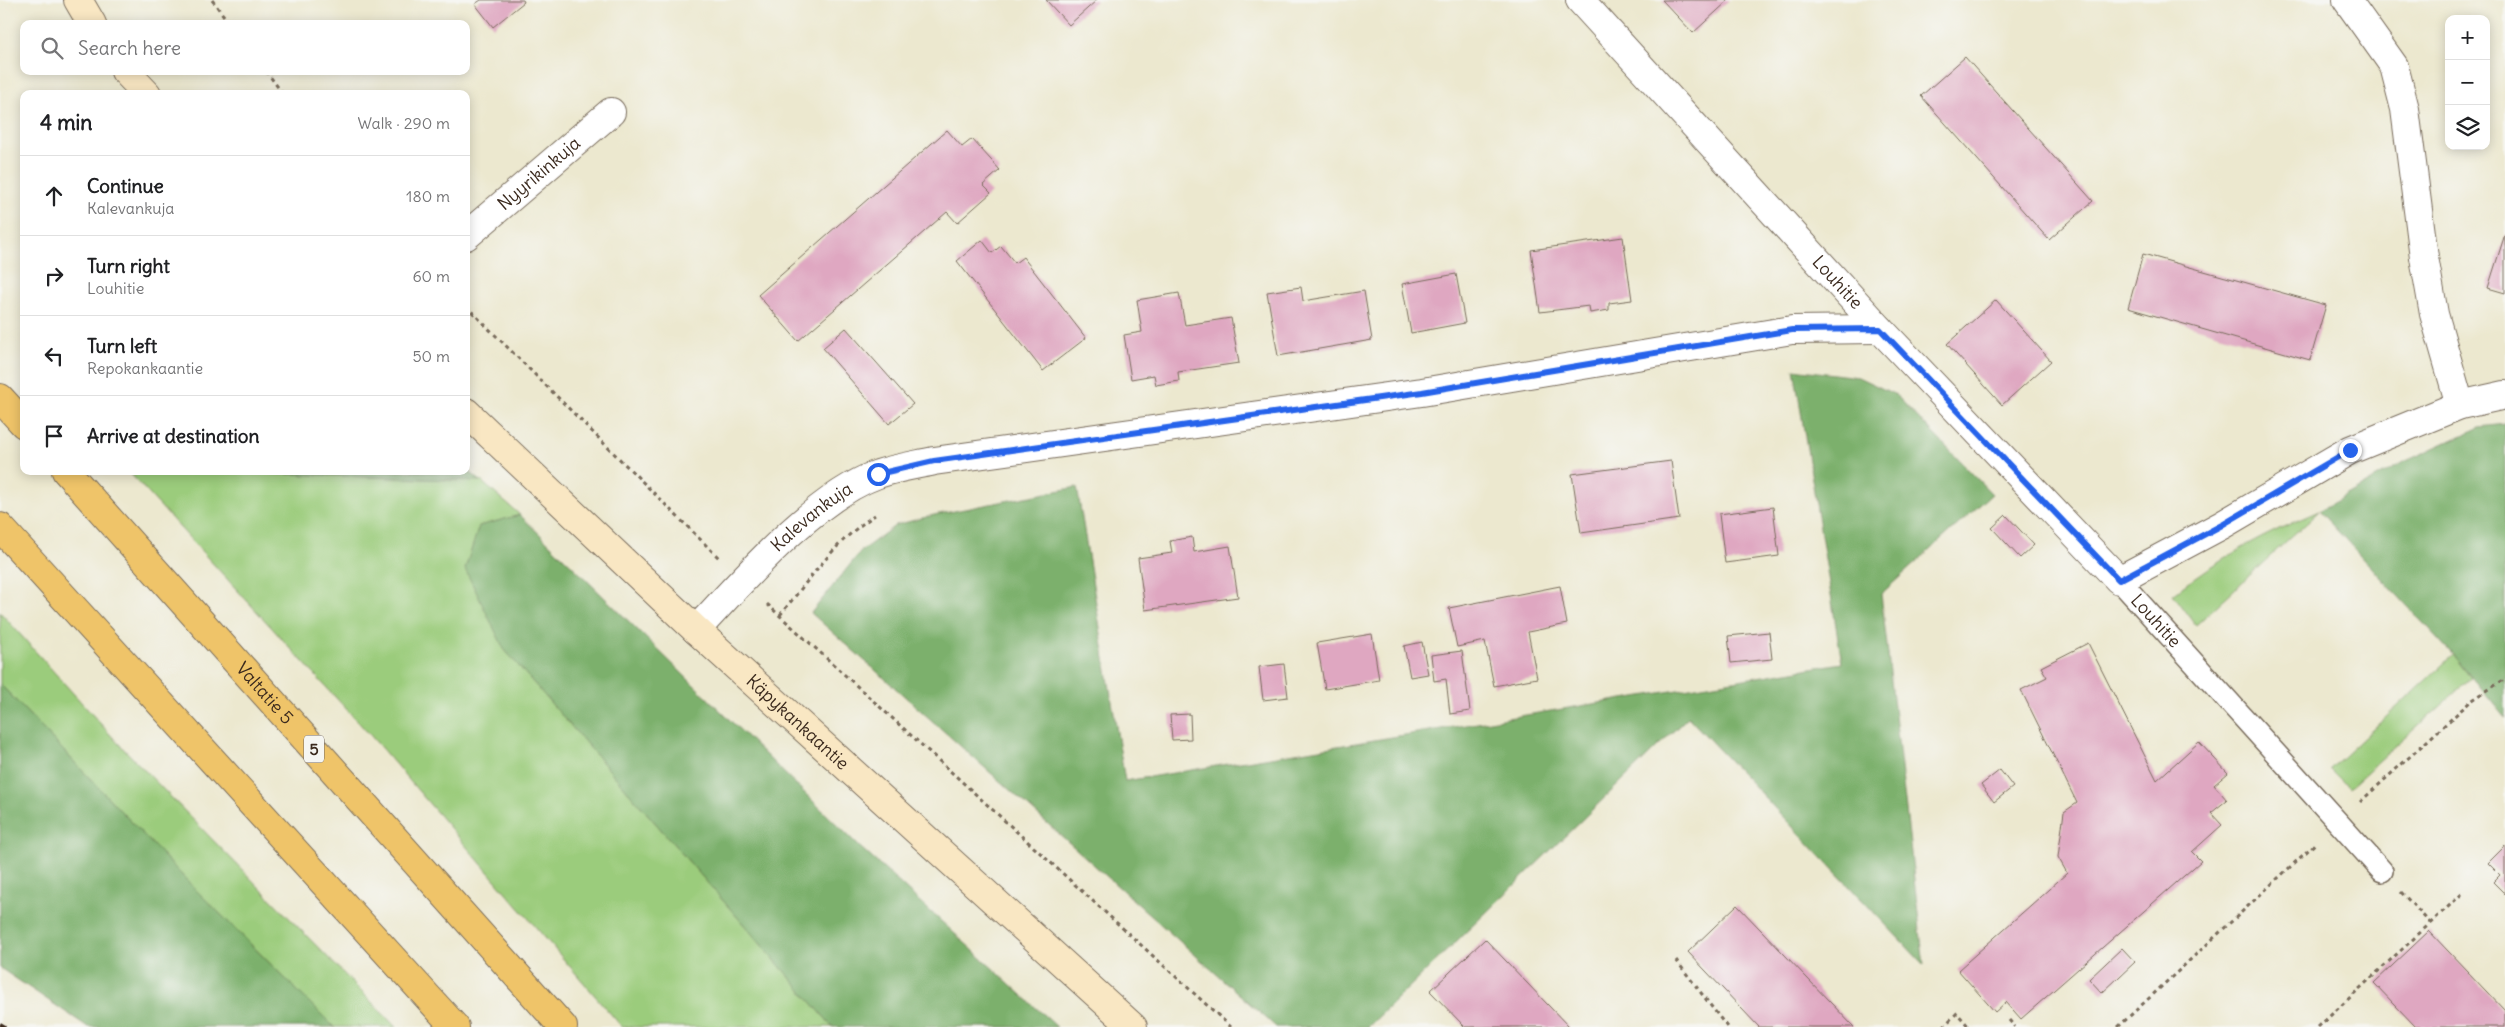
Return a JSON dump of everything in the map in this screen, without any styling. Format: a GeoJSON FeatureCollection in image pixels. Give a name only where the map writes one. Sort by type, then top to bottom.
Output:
{"type":"FeatureCollection","features":[{"type":"Feature","properties":{"kind":"highway"},"geometry":{"type":"LineString","coordinates":[[0,398],[20,420]]}},
{"type":"Feature","properties":{"kind":"highway","name":"Valtatie 5"},"geometry":{"type":"LineString","coordinates":[[70,475],[563,1027]]}},
{"type":"Feature","properties":{"kind":"highway"},"geometry":{"type":"LineString","coordinates":[[0,527],[455,1027]]}},
{"type":"Feature","properties":{"kind":"street"},"geometry":{"type":"LineString","coordinates":[[78,0],[90,20]]}},
{"type":"Feature","properties":{"kind":"street","name":"Louhitie"},"geometry":{"type":"LineString","coordinates":[[1580,0],[1880,329],[2119,580]]}},
{"type":"Feature","properties":{"kind":"street"},"geometry":{"type":"LineString","coordinates":[[2346,0],[2394,66],[2405,109],[2424,256],[2434,314],[2460,405]]}},
{"type":"Feature","properties":{"kind":"street"},"geometry":{"type":"LineString","coordinates":[[129,75],[142,90]]}},
{"type":"Feature","properties":{"kind":"street","name":"Nyyrikinkuja"},"geometry":{"type":"LineString","coordinates":[[470,233],[612,112]]}},
{"type":"Feature","properties":{"kind":"street","name":"Kalevankuja"},"geometry":{"type":"LineString","coordinates":[[696,630],[742,581],[808,518],[838,495],[878,474],[934,461],[1422,392],[1792,330],[1880,329]]}},
{"type":"Feature","properties":{"kind":"street"},"geometry":{"type":"LineString","coordinates":[[2119,580],[2222,525],[2350,450],[2460,405],[2505,396]]}},
{"type":"Feature","properties":{"kind":"street","name":"Käpykankaantie"},"geometry":{"type":"LineString","coordinates":[[470,416],[696,630],[1133,1027]]}},
{"type":"Feature","properties":{"kind":"lane","name":"Louhitie"},"geometry":{"type":"LineString","coordinates":[[2119,580],[2382,871]]}},
{"type":"Feature","properties":{"kind":"path"},"geometry":{"type":"LineString","coordinates":[[212,0],[227,20]]}},
{"type":"Feature","properties":{"kind":"path"},"geometry":{"type":"LineString","coordinates":[[269,75],[279,90]]}},
{"type":"Feature","properties":{"kind":"path"},"geometry":{"type":"LineString","coordinates":[[470,310],[742,581],[1231,1027]]}},
{"type":"Feature","properties":{"kind":"path"},"geometry":{"type":"LineString","coordinates":[[780,615],[832,552],[861,524],[876,514]]}},
{"type":"Feature","properties":{"kind":"path"},"geometry":{"type":"LineString","coordinates":[[2118,1027],[2470,701],[2505,679]]}},
{"type":"Feature","properties":{"kind":"path"},"geometry":{"type":"LineString","coordinates":[[2382,871],[2430,923]]}},
{"type":"Feature","properties":{"kind":"path"},"geometry":{"type":"LineString","coordinates":[[2318,1027],[2463,892]]}},
{"type":"Feature","properties":{"kind":"path"},"geometry":{"type":"LineString","coordinates":[[1676,960],[1727,1027]]}},
{"type":"Feature","properties":{"kind":"path"},"geometry":{"type":"LineString","coordinates":[[1943,1027],[1957,1013],[1969,1027]]}},
{"type":"Feature","properties":{"kind":"path"},"geometry":{"type":"LineString","coordinates":[[2009,1020],[2015,1027]]}},
{"type":"Feature","properties":{"kind":"green space"},"geometry":{"type":"Polygon","coordinates":[[[1794,369],[1858,377],[1896,395],[1992,494],[1881,594],[1924,965],[1688,717],[1368,1027],[1276,1027],[811,613],[861,551],[896,525],[934,515],[1077,487],[1125,781],[1842,663],[1794,369]]]}},
{"type":"Feature","properties":{"kind":"green space"},"geometry":{"type":"Polygon","coordinates":[[[2505,424],[2505,718],[2453,655],[2319,511],[2406,461],[2480,427],[2505,424]]]}},
{"type":"Feature","properties":{"kind":"green space"},"geometry":{"type":"Polygon","coordinates":[[[470,472],[481,481],[313,475],[470,475],[470,472]]]}},
{"type":"Feature","properties":{"kind":"green space"},"geometry":{"type":"Polygon","coordinates":[[[132,475],[313,475],[481,481],[520,515],[479,526],[504,649],[833,1027],[622,1027],[371,736],[132,475]]]}},
{"type":"Feature","properties":{"kind":"green space"},"geometry":{"type":"Polygon","coordinates":[[[2319,511],[2196,625],[2173,594],[2225,558],[2280,528],[2319,511]]]}},
{"type":"Feature","properties":{"kind":"green space"},"geometry":{"type":"Polygon","coordinates":[[[520,515],[861,848],[1057,1027],[833,1027],[504,649],[465,569],[479,526],[520,515]]]}},
{"type":"Feature","properties":{"kind":"green space"},"geometry":{"type":"Polygon","coordinates":[[[0,612],[117,742],[396,1027],[334,1027],[196,890],[0,684],[0,612]]]}},
{"type":"Feature","properties":{"kind":"green space"},"geometry":{"type":"Polygon","coordinates":[[[2453,655],[2471,678],[2349,788],[2330,769],[2453,655]]]}},
{"type":"Feature","properties":{"kind":"green space"},"geometry":{"type":"Polygon","coordinates":[[[0,684],[196,890],[334,1027],[88,1027],[0,968],[0,684]]]}},
{"type":"Feature","properties":{"kind":"building"},"geometry":{"type":"Polygon","coordinates":[[[481,0],[523,0],[524,2],[493,27],[475,4],[481,0]]]}},
{"type":"Feature","properties":{"kind":"building"},"geometry":{"type":"Polygon","coordinates":[[[1046,0],[1097,0],[1069,25],[1046,0]]]}},
{"type":"Feature","properties":{"kind":"building"},"geometry":{"type":"Polygon","coordinates":[[[1662,0],[1729,0],[1693,33],[1662,0]]]}},
{"type":"Feature","properties":{"kind":"building"},"geometry":{"type":"Polygon","coordinates":[[[1965,57],[2093,201],[2049,240],[1921,96],[1965,57]]]}},
{"type":"Feature","properties":{"kind":"building"},"geometry":{"type":"Polygon","coordinates":[[[947,130],[962,147],[972,139],[1000,170],[983,185],[991,193],[957,223],[947,212],[798,341],[758,295],[947,130]]]}},
{"type":"Feature","properties":{"kind":"building"},"geometry":{"type":"Polygon","coordinates":[[[2505,234],[2505,293],[2488,288],[2505,234]]]}},
{"type":"Feature","properties":{"kind":"building"},"geometry":{"type":"Polygon","coordinates":[[[1623,237],[1632,300],[1609,303],[1609,310],[1590,313],[1589,306],[1540,312],[1531,250],[1623,237]]]}},
{"type":"Feature","properties":{"kind":"building"},"geometry":{"type":"Polygon","coordinates":[[[982,240],[992,253],[1001,246],[1015,263],[1023,257],[1086,338],[1043,371],[957,261],[982,240]]]}},
{"type":"Feature","properties":{"kind":"building"},"geometry":{"type":"Polygon","coordinates":[[[2143,254],[2326,305],[2310,360],[2128,308],[2143,254]]]}},
{"type":"Feature","properties":{"kind":"building"},"geometry":{"type":"Polygon","coordinates":[[[1456,274],[1465,323],[1411,333],[1402,284],[1456,274]]]}},
{"type":"Feature","properties":{"kind":"building"},"geometry":{"type":"Polygon","coordinates":[[[1301,287],[1303,301],[1364,291],[1372,340],[1278,356],[1267,292],[1301,287]]]}},
{"type":"Feature","properties":{"kind":"building"},"geometry":{"type":"Polygon","coordinates":[[[1179,293],[1185,325],[1231,318],[1239,363],[1178,372],[1179,381],[1156,385],[1154,375],[1131,379],[1124,335],[1142,332],[1137,300],[1179,293]]]}},
{"type":"Feature","properties":{"kind":"building"},"geometry":{"type":"Polygon","coordinates":[[[1996,300],[2051,361],[2002,405],[1947,344],[1996,300]]]}},
{"type":"Feature","properties":{"kind":"building"},"geometry":{"type":"Polygon","coordinates":[[[846,328],[913,404],[889,424],[823,348],[846,328]]]}},
{"type":"Feature","properties":{"kind":"building"},"geometry":{"type":"Polygon","coordinates":[[[1671,461],[1679,519],[1581,533],[1572,474],[1671,461]]]}},
{"type":"Feature","properties":{"kind":"building"},"geometry":{"type":"Polygon","coordinates":[[[1773,507],[1779,556],[1725,563],[1719,514],[1773,507]]]}},
{"type":"Feature","properties":{"kind":"building"},"geometry":{"type":"Polygon","coordinates":[[[2006,515],[2034,545],[2020,558],[1992,528],[2006,515]]]}},
{"type":"Feature","properties":{"kind":"building"},"geometry":{"type":"Polygon","coordinates":[[[1192,537],[1194,552],[1230,546],[1238,597],[1145,610],[1138,558],[1172,553],[1170,541],[1192,537]]]}},
{"type":"Feature","properties":{"kind":"building"},"geometry":{"type":"Polygon","coordinates":[[[1560,586],[1567,624],[1528,632],[1537,678],[1494,686],[1485,641],[1457,647],[1449,608],[1560,586]]]}},
{"type":"Feature","properties":{"kind":"building"},"geometry":{"type":"Polygon","coordinates":[[[1769,632],[1772,659],[1731,663],[1728,636],[1769,632]]]}},
{"type":"Feature","properties":{"kind":"building"},"geometry":{"type":"Polygon","coordinates":[[[1372,634],[1379,680],[1325,689],[1317,643],[1372,634]]]}},
{"type":"Feature","properties":{"kind":"building"},"geometry":{"type":"Polygon","coordinates":[[[1422,642],[1428,674],[1410,677],[1404,646],[1422,642]]]}},
{"type":"Feature","properties":{"kind":"building"},"geometry":{"type":"Polygon","coordinates":[[[2088,643],[2157,780],[2199,742],[2228,773],[2214,785],[2227,800],[2211,813],[2222,825],[2192,852],[2201,861],[2021,1019],[2006,1002],[1995,1012],[1958,970],[2067,873],[2058,857],[2064,812],[2077,803],[2021,690],[2047,677],[2041,667],[2088,643]]]}},
{"type":"Feature","properties":{"kind":"building"},"geometry":{"type":"Polygon","coordinates":[[[1462,651],[1470,711],[1450,714],[1446,679],[1434,681],[1431,655],[1462,651]]]}},
{"type":"Feature","properties":{"kind":"building"},"geometry":{"type":"Polygon","coordinates":[[[1284,664],[1288,697],[1263,700],[1259,667],[1284,664]]]}},
{"type":"Feature","properties":{"kind":"building"},"geometry":{"type":"Polygon","coordinates":[[[1190,714],[1191,739],[1172,740],[1170,715],[1190,714]]]}},
{"type":"Feature","properties":{"kind":"building"},"geometry":{"type":"Polygon","coordinates":[[[2000,770],[2013,787],[1994,802],[1981,785],[2000,770]]]}},
{"type":"Feature","properties":{"kind":"building"},"geometry":{"type":"Polygon","coordinates":[[[2505,846],[2505,894],[2493,882],[2500,875],[2488,863],[2505,846]]]}},
{"type":"Feature","properties":{"kind":"building"},"geometry":{"type":"Polygon","coordinates":[[[1737,905],[1854,1027],[1759,1027],[1688,952],[1737,905]]]}},
{"type":"Feature","properties":{"kind":"building"},"geometry":{"type":"Polygon","coordinates":[[[2429,931],[2505,1011],[2505,1027],[2416,1027],[2374,983],[2429,931]]]}},
{"type":"Feature","properties":{"kind":"building"},"geometry":{"type":"Polygon","coordinates":[[[1485,939],[1569,1027],[1465,1027],[1430,991],[1485,939]]]}},
{"type":"Feature","properties":{"kind":"building"},"geometry":{"type":"Polygon","coordinates":[[[2122,948],[2135,962],[2102,993],[2089,979],[2122,948]]]}},
{"type":"Feature","properties":{"kind":"railway"},"geometry":{"type":"LineString","coordinates":[[0,1024],[5,1027]]}},
{"type":"Feature","properties":{"kind":"route"},"geometry":{"type":"LineString","coordinates":[[878,474],[934,461],[1422,392],[1792,330],[1880,329],[2119,580],[2222,525],[2350,450]]}}]}
